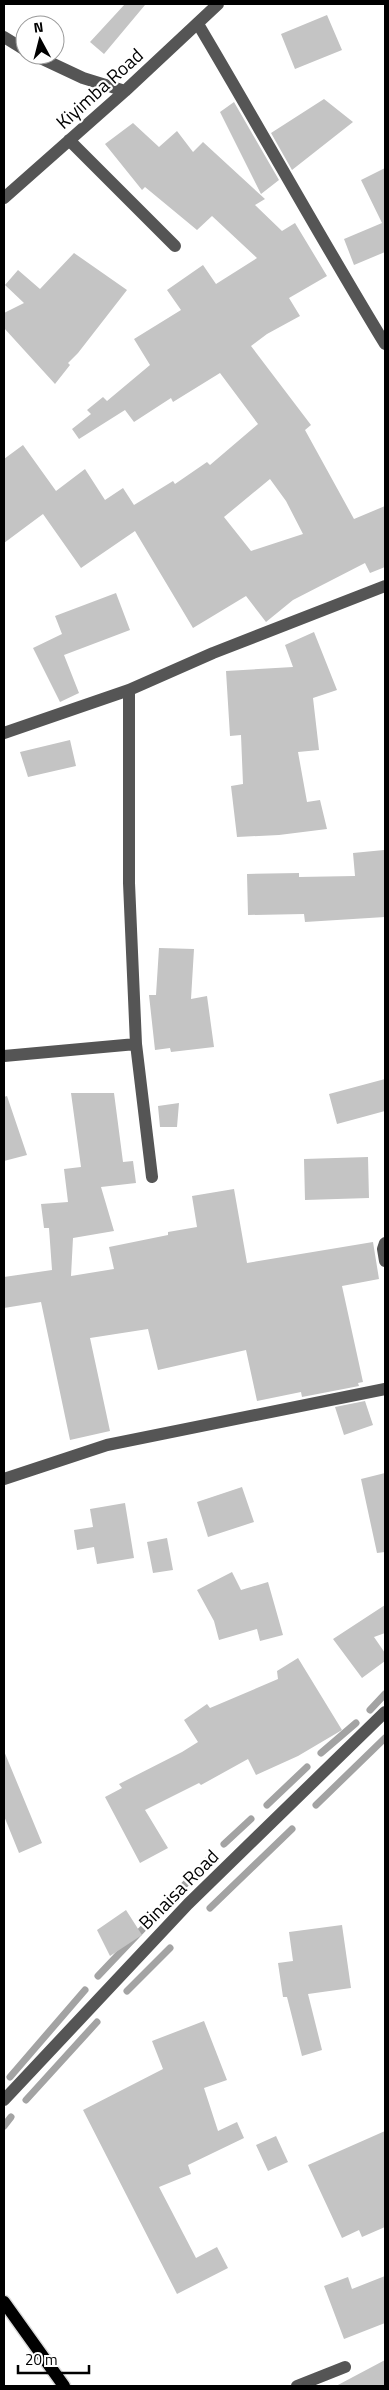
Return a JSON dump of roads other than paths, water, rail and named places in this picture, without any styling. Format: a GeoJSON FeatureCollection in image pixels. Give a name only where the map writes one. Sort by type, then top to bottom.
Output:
{"type":"FeatureCollection","features":[{"type":"Feature","properties":{"kind":"main road"},"geometry":{"type":"LineString","coordinates":[[4,2302],[64,2386]]}},
{"type":"Feature","properties":{"kind":"street","name":"Kiyimba Road"},"geometry":{"type":"LineString","coordinates":[[4,198],[125,91],[218,4]]}},
{"type":"Feature","properties":{"kind":"street"},"geometry":{"type":"LineString","coordinates":[[198,24],[260,128],[324,244],[385,344]]}},
{"type":"Feature","properties":{"kind":"street"},"geometry":{"type":"LineString","coordinates":[[4,37],[15,44]]}},
{"type":"Feature","properties":{"kind":"street"},"geometry":{"type":"LineString","coordinates":[[55,65],[83,78],[125,91]]}},
{"type":"Feature","properties":{"kind":"street"},"geometry":{"type":"LineString","coordinates":[[69,140],[175,246]]}},
{"type":"Feature","properties":{"kind":"street"},"geometry":{"type":"LineString","coordinates":[[4,733],[129,690],[213,653],[385,586]]}},
{"type":"Feature","properties":{"kind":"street"},"geometry":{"type":"LineString","coordinates":[[129,690],[129,883],[136,1044],[152,1177]]}},
{"type":"Feature","properties":{"kind":"street"},"geometry":{"type":"LineString","coordinates":[[4,1056],[136,1044]]}},
{"type":"Feature","properties":{"kind":"street"},"geometry":{"type":"LineString","coordinates":[[385,1243],[383,1249],[385,1261]]}},
{"type":"Feature","properties":{"kind":"street"},"geometry":{"type":"LineString","coordinates":[[4,1479],[107,1445],[385,1389]]}},
{"type":"Feature","properties":{"kind":"street","name":"Binaisa Road"},"geometry":{"type":"LineString","coordinates":[[4,2100],[188,1904],[385,1712]]}},
{"type":"Feature","properties":{"kind":"street"},"geometry":{"type":"LineString","coordinates":[[297,2386],[345,2368]]}},
{"type":"Feature","properties":{"kind":"waterway"},"geometry":{"type":"LineString","coordinates":[[370,1710],[385,1694]]}},
{"type":"Feature","properties":{"kind":"waterway"},"geometry":{"type":"LineString","coordinates":[[321,1753],[356,1723]]}},
{"type":"Feature","properties":{"kind":"waterway"},"geometry":{"type":"LineString","coordinates":[[316,1805],[385,1738]]}},
{"type":"Feature","properties":{"kind":"waterway"},"geometry":{"type":"LineString","coordinates":[[267,1805],[307,1767]]}},
{"type":"Feature","properties":{"kind":"waterway"},"geometry":{"type":"LineString","coordinates":[[224,1844],[251,1819]]}},
{"type":"Feature","properties":{"kind":"waterway"},"geometry":{"type":"LineString","coordinates":[[210,1908],[292,1829]]}},
{"type":"Feature","properties":{"kind":"waterway"},"geometry":{"type":"LineString","coordinates":[[98,1976],[210,1858]]}},
{"type":"Feature","properties":{"kind":"waterway"},"geometry":{"type":"LineString","coordinates":[[127,1991],[170,1948]]}},
{"type":"Feature","properties":{"kind":"waterway"},"geometry":{"type":"LineString","coordinates":[[10,2077],[85,1990]]}},
{"type":"Feature","properties":{"kind":"waterway"},"geometry":{"type":"LineString","coordinates":[[26,2100],[97,2022]]}},
{"type":"Feature","properties":{"kind":"waterway"},"geometry":{"type":"LineString","coordinates":[[4,2126],[11,2117]]}}]}
